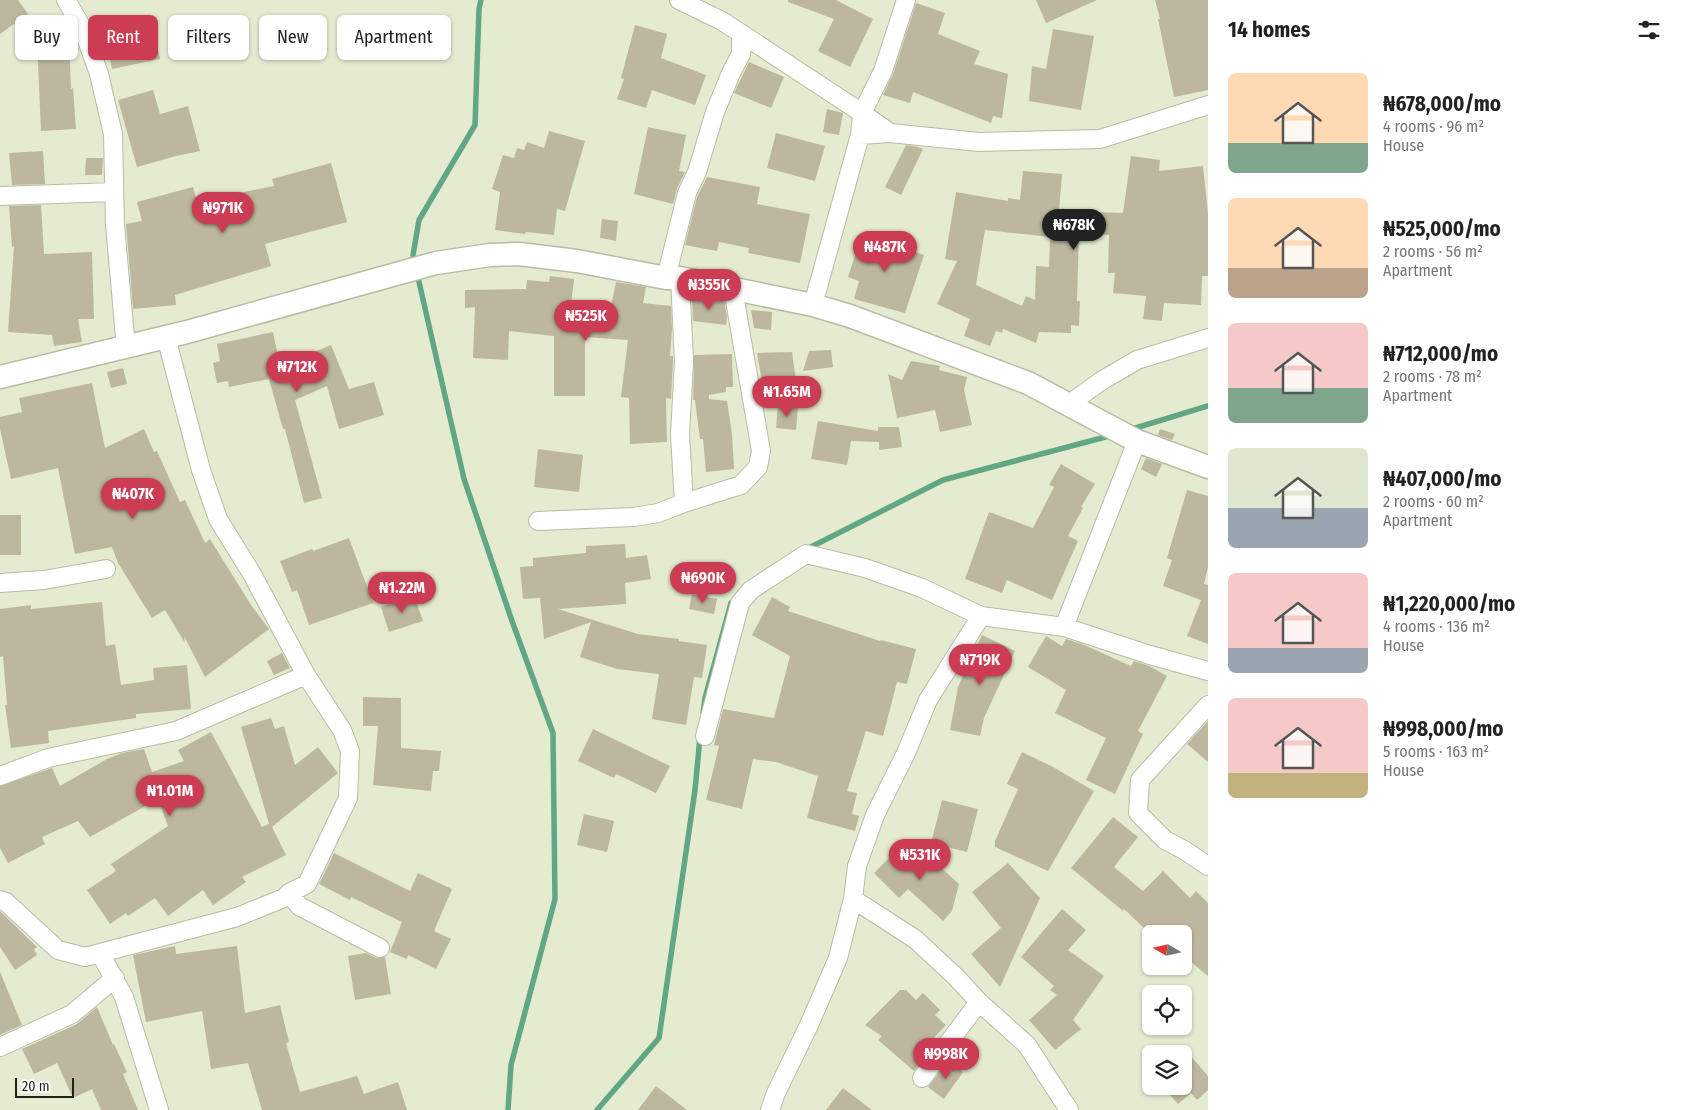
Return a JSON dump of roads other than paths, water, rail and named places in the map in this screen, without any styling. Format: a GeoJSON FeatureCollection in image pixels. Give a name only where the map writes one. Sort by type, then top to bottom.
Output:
{"type":"FeatureCollection","features":[{"type":"Feature","properties":{"kind":"street"},"geometry":{"type":"LineString","coordinates":[[66,0],[83,30],[99,74],[113,134],[113,192],[126,348]]}},
{"type":"Feature","properties":{"kind":"street"},"geometry":{"type":"LineString","coordinates":[[679,0],[722,21],[890,133]]}},
{"type":"Feature","properties":{"kind":"street"},"geometry":{"type":"LineString","coordinates":[[813,305],[860,135],[862,113],[883,71],[906,0]]}},
{"type":"Feature","properties":{"kind":"street"},"geometry":{"type":"LineString","coordinates":[[684,503],[680,435],[684,361],[673,278],[687,193],[697,172],[715,112],[741,54],[741,33]]}},
{"type":"Feature","properties":{"kind":"street"},"geometry":{"type":"LineString","coordinates":[[741,54],[765,49]]}},
{"type":"Feature","properties":{"kind":"street"},"geometry":{"type":"LineString","coordinates":[[860,135],[890,133],[979,142],[1100,139],[1208,106]]}},
{"type":"Feature","properties":{"kind":"street"},"geometry":{"type":"LineString","coordinates":[[0,196],[113,192]]}},
{"type":"Feature","properties":{"kind":"street"},"geometry":{"type":"LineString","coordinates":[[0,377],[126,348],[436,263],[490,255],[519,254],[576,261],[734,289],[813,305],[850,316],[1028,383],[1137,441],[1208,467]]}},
{"type":"Feature","properties":{"kind":"street"},"geometry":{"type":"LineString","coordinates":[[538,521],[634,518],[658,513],[741,485],[758,467],[761,452],[734,289]]}},
{"type":"Feature","properties":{"kind":"street"},"geometry":{"type":"LineString","coordinates":[[0,900],[6,902],[58,950],[85,957],[236,917],[284,898],[289,893],[307,884],[348,798],[350,751],[342,730],[306,675],[252,574],[218,519],[201,470],[166,337]]}},
{"type":"Feature","properties":{"kind":"street"},"geometry":{"type":"LineString","coordinates":[[1069,404],[1100,381],[1137,360],[1208,338]]}},
{"type":"Feature","properties":{"kind":"street"},"geometry":{"type":"LineString","coordinates":[[1064,627],[1137,441]]}},
{"type":"Feature","properties":{"kind":"street"},"geometry":{"type":"LineString","coordinates":[[705,736],[740,603],[751,590],[806,554],[865,568],[922,588],[981,616],[1064,627],[1150,655],[1208,671]]}},
{"type":"Feature","properties":{"kind":"street"},"geometry":{"type":"LineString","coordinates":[[0,583],[44,580],[106,569]]}},
{"type":"Feature","properties":{"kind":"street"},"geometry":{"type":"LineString","coordinates":[[770,1110],[838,958],[853,899],[857,866],[875,815],[906,753],[928,700],[981,616]]}},
{"type":"Feature","properties":{"kind":"street"},"geometry":{"type":"LineString","coordinates":[[0,776],[48,758],[176,731],[306,675]]}},
{"type":"Feature","properties":{"kind":"street"},"geometry":{"type":"LineString","coordinates":[[1208,705],[1140,780],[1138,813],[1165,840],[1208,866]]}},
{"type":"Feature","properties":{"kind":"street"},"geometry":{"type":"LineString","coordinates":[[289,893],[299,906],[380,948]]}},
{"type":"Feature","properties":{"kind":"street"},"geometry":{"type":"LineString","coordinates":[[853,899],[915,939],[1026,1045],[1069,1110]]}},
{"type":"Feature","properties":{"kind":"street"},"geometry":{"type":"LineString","coordinates":[[100,953],[124,997],[159,1110]]}},
{"type":"Feature","properties":{"kind":"street"},"geometry":{"type":"LineString","coordinates":[[0,1047],[72,1014],[115,978]]}},
{"type":"Feature","properties":{"kind":"street"},"geometry":{"type":"LineString","coordinates":[[922,1078],[979,1002]]}},
{"type":"Feature","properties":{"kind":"waterway"},"geometry":{"type":"LineString","coordinates":[[415,264],[413,255],[419,220],[475,125],[479,9],[481,0]]}},
{"type":"Feature","properties":{"kind":"waterway"},"geometry":{"type":"LineString","coordinates":[[417,273],[464,479],[512,621],[553,733],[555,899],[511,1065],[508,1110]]}},
{"type":"Feature","properties":{"kind":"waterway"},"geometry":{"type":"LineString","coordinates":[[1129,430],[1208,406]]}},
{"type":"Feature","properties":{"kind":"waterway"},"geometry":{"type":"LineString","coordinates":[[807,549],[943,480],[1113,435]]}},
{"type":"Feature","properties":{"kind":"waterway"},"geometry":{"type":"LineString","coordinates":[[703,713],[705,698],[731,603]]}},
{"type":"Feature","properties":{"kind":"waterway"},"geometry":{"type":"LineString","coordinates":[[597,1110],[659,1038],[695,790],[700,737]]}}]}
